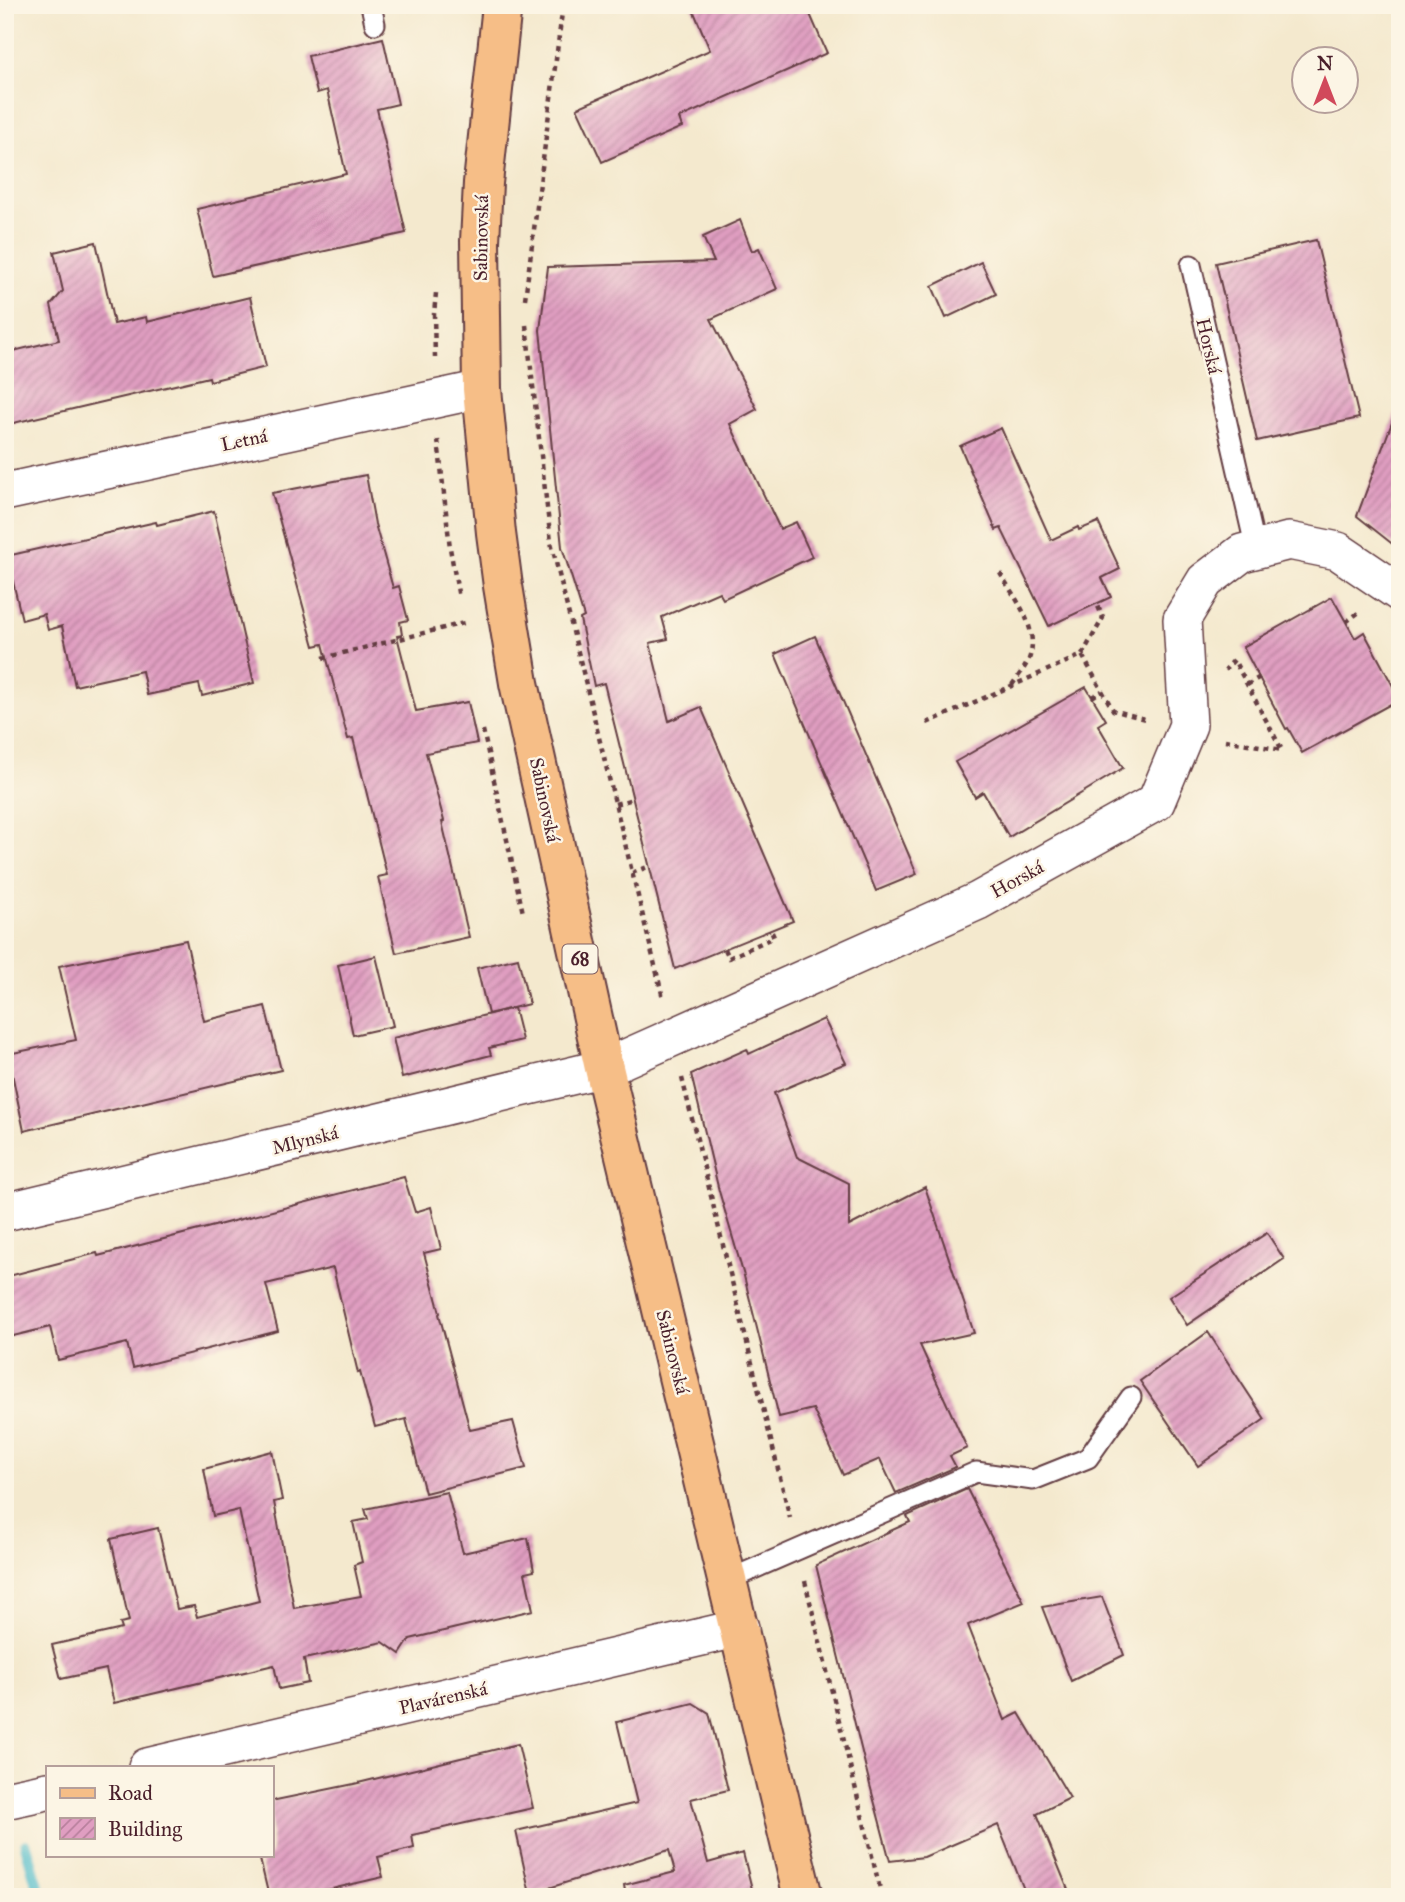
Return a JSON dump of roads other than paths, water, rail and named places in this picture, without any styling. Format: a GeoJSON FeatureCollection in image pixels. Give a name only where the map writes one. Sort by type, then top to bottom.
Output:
{"type":"FeatureCollection","features":[{"type":"Feature","properties":{"kind":"main road","name":"Sabinovská"},"geometry":{"type":"LineString","coordinates":[[502,5],[481,205],[482,389],[496,533],[519,683],[604,1068],[803,1897]]}},
{"type":"Feature","properties":{"kind":"street","name":"Letná"},"geometry":{"type":"LineString","coordinates":[[5,492],[482,389]]}},
{"type":"Feature","properties":{"kind":"street","name":"Horská"},"geometry":{"type":"LineString","coordinates":[[604,1068],[978,901],[1156,802],[1188,725],[1182,619],[1205,581],[1242,554],[1289,541],[1338,551],[1400,593]]}},
{"type":"Feature","properties":{"kind":"street","name":"Mlynská"},"geometry":{"type":"LineString","coordinates":[[5,1212],[604,1068]]}},
{"type":"Feature","properties":{"kind":"street","name":"Plavárenská"},"geometry":{"type":"LineString","coordinates":[[151,1766],[740,1628]]}},
{"type":"Feature","properties":{"kind":"street"},"geometry":{"type":"LineString","coordinates":[[5,1800],[46,1791]]}},
{"type":"Feature","properties":{"kind":"lane","name":"Horská"},"geometry":{"type":"LineString","coordinates":[[1191,265],[1256,550]]}},
{"type":"Feature","properties":{"kind":"lane"},"geometry":{"type":"LineString","coordinates":[[728,1580],[976,1472],[1033,1480],[1088,1458],[1131,1397]]}},
{"type":"Feature","properties":{"kind":"waterway"},"geometry":{"type":"LineString","coordinates":[[26,1845],[41,1897]]}}]}
